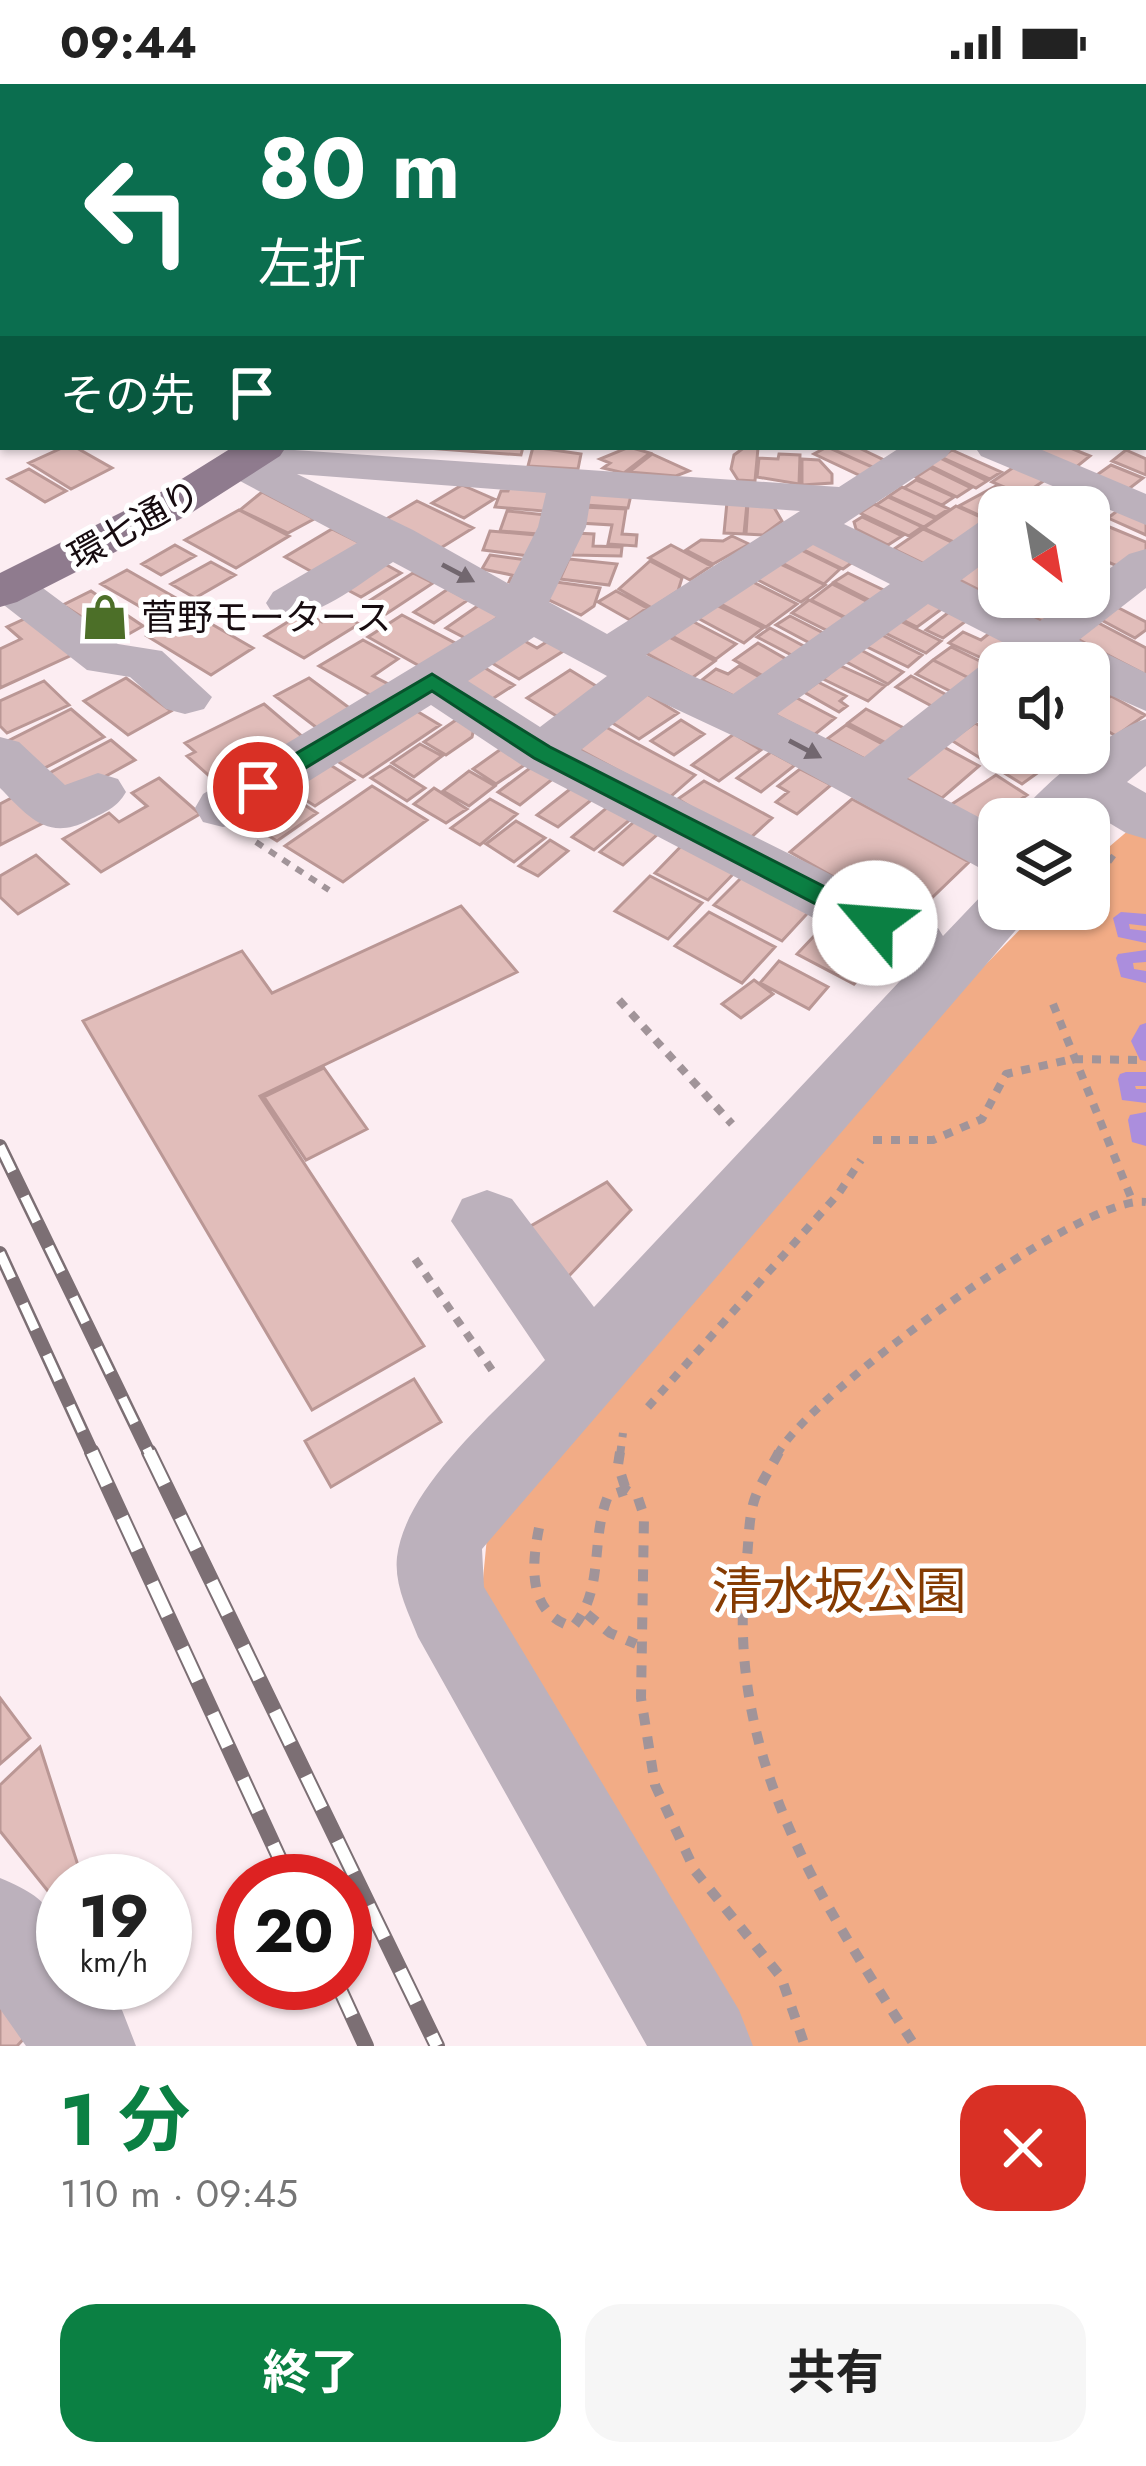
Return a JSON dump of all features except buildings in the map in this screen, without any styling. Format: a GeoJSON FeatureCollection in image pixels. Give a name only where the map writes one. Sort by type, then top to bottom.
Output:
{"type":"FeatureCollection","features":[{"type":"Feature","properties":{"kind":"main road","name":"環七通り"},"geometry":{"type":"LineString","coordinates":[[4,579],[172,505],[240,454]]}},
{"type":"Feature","properties":{"kind":"street"},"geometry":{"type":"LineString","coordinates":[[664,450],[829,513],[928,584],[1029,642]]}},
{"type":"Feature","properties":{"kind":"street"},"geometry":{"type":"LineString","coordinates":[[542,753],[627,664],[829,513],[926,450]]}},
{"type":"Feature","properties":{"kind":"street"},"geometry":{"type":"LineString","coordinates":[[1004,450],[1146,512]]}},
{"type":"Feature","properties":{"kind":"street"},"geometry":{"type":"LineString","coordinates":[[1058,486],[1109,450]]}},
{"type":"Feature","properties":{"kind":"street"},"geometry":{"type":"LineString","coordinates":[[240,454],[571,480],[716,469]]}},
{"type":"Feature","properties":{"kind":"street"},"geometry":{"type":"LineString","coordinates":[[240,454],[627,664],[978,842]]}},
{"type":"Feature","properties":{"kind":"street"},"geometry":{"type":"LineString","coordinates":[[223,808],[432,681],[529,610],[562,526],[571,480]]}},
{"type":"Feature","properties":{"kind":"street"},"geometry":{"type":"LineString","coordinates":[[291,603],[396,540]]}},
{"type":"Feature","properties":{"kind":"street"},"geometry":{"type":"LineString","coordinates":[[737,717],[978,546]]}},
{"type":"Feature","properties":{"kind":"street"},"geometry":{"type":"LineString","coordinates":[[1075,642],[1146,564]]}},
{"type":"Feature","properties":{"kind":"street"},"geometry":{"type":"LineString","coordinates":[[4,579],[105,658],[144,662],[185,698]]}},
{"type":"Feature","properties":{"kind":"street"},"geometry":{"type":"LineString","coordinates":[[1110,680],[1146,694]]}},
{"type":"Feature","properties":{"kind":"street"},"geometry":{"type":"LineString","coordinates":[[432,681],[542,753],[916,944]]}},
{"type":"Feature","properties":{"kind":"street"},"geometry":{"type":"LineString","coordinates":[[867,783],[978,695]]}},
{"type":"Feature","properties":{"kind":"street"},"geometry":{"type":"LineString","coordinates":[[1107,798],[1146,737]]}},
{"type":"Feature","properties":{"kind":"street"},"geometry":{"type":"LineString","coordinates":[[0,755],[58,812],[98,792]]}},
{"type":"Feature","properties":{"kind":"street"},"geometry":{"type":"LineString","coordinates":[[807,1069],[916,944],[978,883]]}},
{"type":"Feature","properties":{"kind":"street"},"geometry":{"type":"LineString","coordinates":[[703,2046],[448,1606],[437,1576],[440,1547],[454,1517],[608,1398],[861,1061],[1018,930]]}},
{"type":"Feature","properties":{"kind":"street"},"geometry":{"type":"LineString","coordinates":[[488,1221],[608,1398]]}},
{"type":"Feature","properties":{"kind":"street"},"geometry":{"type":"LineString","coordinates":[[0,1926],[86,2046]]}},
{"type":"Feature","properties":{"kind":"path"},"geometry":{"type":"LineString","coordinates":[[223,808],[232,827],[329,890]]}},
{"type":"Feature","properties":{"kind":"path"},"geometry":{"type":"LineString","coordinates":[[619,1000],[741,1134]]}},
{"type":"Feature","properties":{"kind":"path"},"geometry":{"type":"LineString","coordinates":[[1053,1004],[1132,1200]]}},
{"type":"Feature","properties":{"kind":"path"},"geometry":{"type":"LineString","coordinates":[[873,1140],[933,1140],[982,1119],[1006,1074],[1072,1059],[1146,1060]]}},
{"type":"Feature","properties":{"kind":"path"},"geometry":{"type":"LineString","coordinates":[[608,1398],[677,1379],[839,1192],[882,1127]]}},
{"type":"Feature","properties":{"kind":"path"},"geometry":{"type":"LineString","coordinates":[[915,2046],[842,1934],[778,1807],[743,1681],[744,1585],[754,1501],[782,1446],[834,1392],[948,1304],[1087,1217],[1132,1200],[1146,1202]]}},
{"type":"Feature","properties":{"kind":"path"},"geometry":{"type":"LineString","coordinates":[[415,1259],[505,1389]]}},
{"type":"Feature","properties":{"kind":"path"},"geometry":{"type":"LineString","coordinates":[[606,1447],[608,1398]]}},
{"type":"Feature","properties":{"kind":"path"},"geometry":{"type":"LineString","coordinates":[[608,1398],[618,1465],[626,1490],[638,1498],[644,1516],[636,1644],[638,1710],[664,1818],[696,1873],[790,1994],[796,2033],[805,2046]]}},
{"type":"Feature","properties":{"kind":"path"},"geometry":{"type":"LineString","coordinates":[[544,1510],[536,1536],[534,1574],[541,1608],[557,1625],[573,1627],[587,1614],[596,1579],[597,1516],[608,1496],[626,1490]]}},
{"type":"Feature","properties":{"kind":"path"},"geometry":{"type":"LineString","coordinates":[[587,1614],[610,1633],[636,1644]]}},
{"type":"Feature","properties":{"kind":"green space","name":"清水坂公園"},"geometry":{"type":"Polygon","coordinates":[[[1130,829],[1146,836],[1146,2046],[749,2046],[482,1589],[488,1527],[900,1052],[1019,930],[1110,930],[1110,846],[1130,829]]]}},
{"type":"Feature","properties":{"kind":"waterway"},"geometry":{"type":"LineString","coordinates":[[1146,920],[1121,918],[1123,933],[1146,937]]}},
{"type":"Feature","properties":{"kind":"waterway"},"geometry":{"type":"LineString","coordinates":[[1146,956],[1124,958],[1127,973],[1146,977]]}},
{"type":"Feature","properties":{"kind":"waterway"},"geometry":{"type":"LineString","coordinates":[[1146,1029],[1139,1041],[1146,1055]]}},
{"type":"Feature","properties":{"kind":"waterway"},"geometry":{"type":"LineString","coordinates":[[1146,1079],[1126,1079],[1128,1095],[1146,1096]]}},
{"type":"Feature","properties":{"kind":"waterway"},"geometry":{"type":"LineString","coordinates":[[1146,1119],[1136,1120],[1138,1137],[1146,1139]]}},
{"type":"Feature","properties":{"kind":"railway"},"geometry":{"type":"LineString","coordinates":[[0,1146],[150,1455]]}},
{"type":"Feature","properties":{"kind":"railway"},"geometry":{"type":"LineString","coordinates":[[0,1253],[93,1455]]}},
{"type":"Feature","properties":{"kind":"railway"},"geometry":{"type":"LineString","coordinates":[[92,1452],[278,1854]]}},
{"type":"Feature","properties":{"kind":"railway"},"geometry":{"type":"LineString","coordinates":[[149,1452],[437,2046]]}},
{"type":"Feature","properties":{"kind":"railway"},"geometry":{"type":"LineString","coordinates":[[349,2010],[366,2046]]}},
{"type":"Feature","properties":{"kind":"place","name":"菅野モータース"},"geometry":{"type":"Point","coordinates":[105,617]}},
{"type":"Feature","properties":{"kind":"route"},"geometry":{"type":"LineString","coordinates":[[258,787],[432,681],[542,753],[875,923]]}}]}
